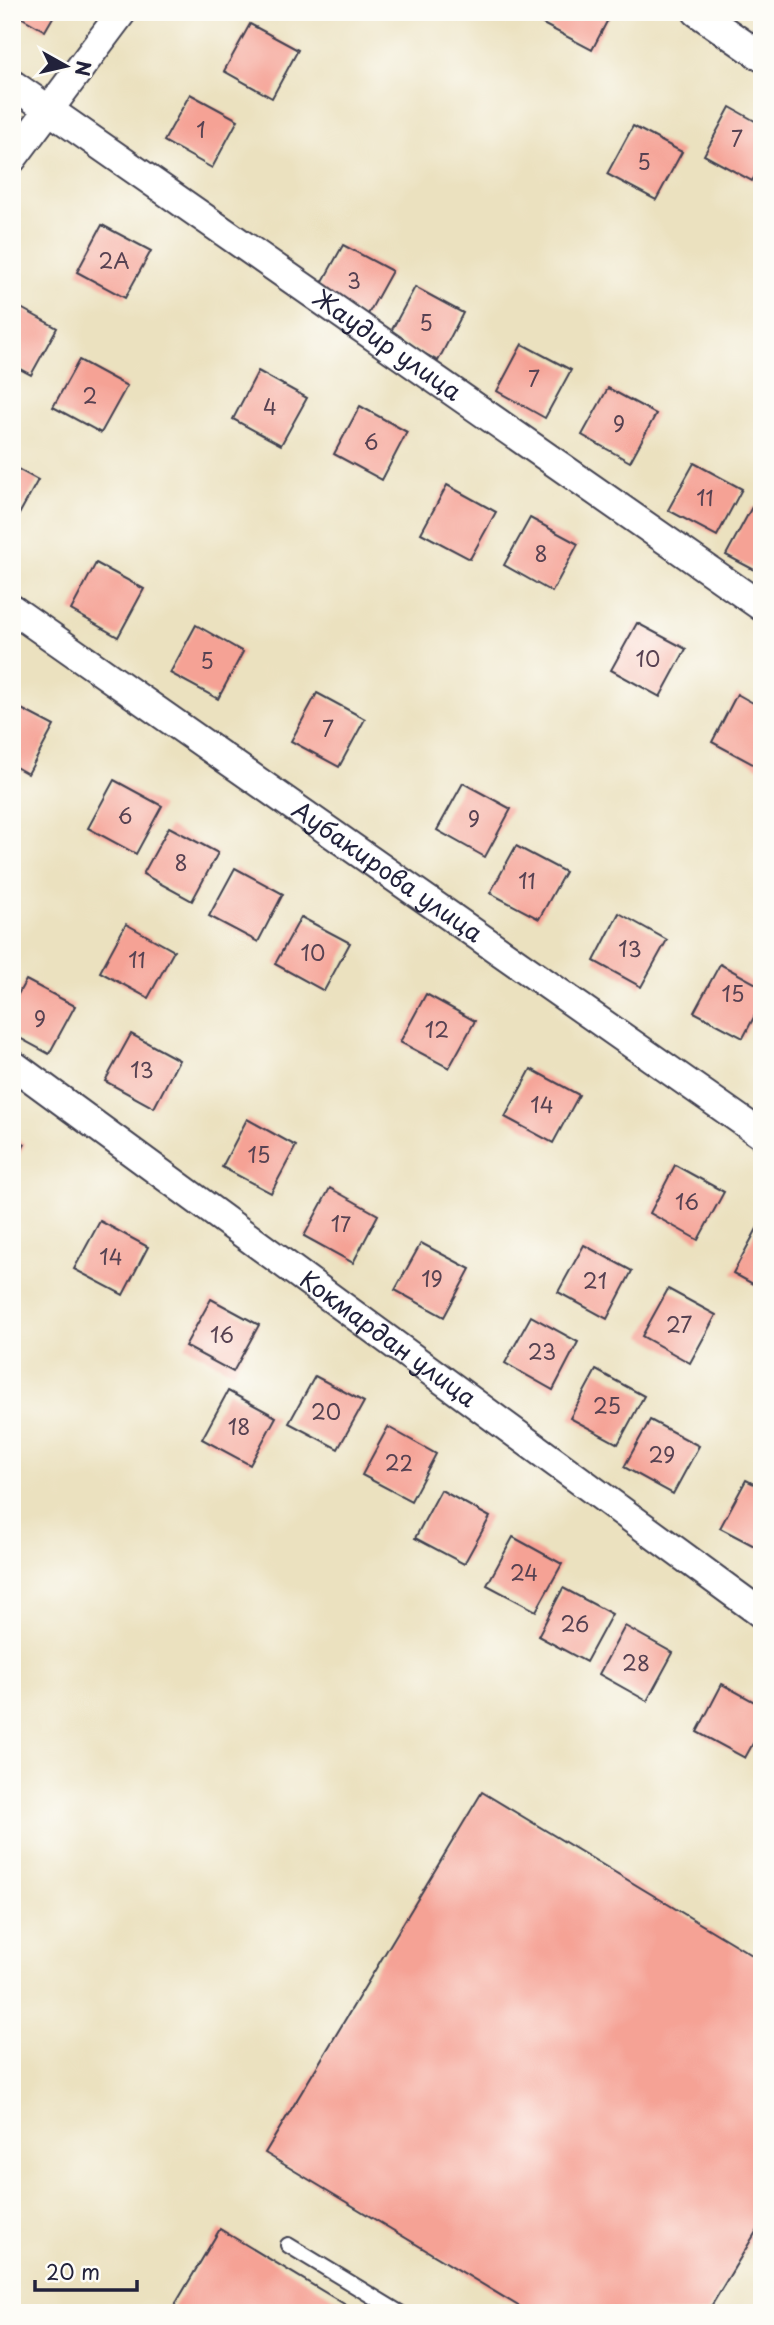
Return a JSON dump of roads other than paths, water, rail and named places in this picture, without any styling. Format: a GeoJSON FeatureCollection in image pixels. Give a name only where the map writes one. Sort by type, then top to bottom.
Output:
{"type":"FeatureCollection","features":[{"type":"Feature","properties":{"kind":"street"},"geometry":{"type":"LineString","coordinates":[[12,159],[122,12]]}},
{"type":"Feature","properties":{"kind":"street"},"geometry":{"type":"LineString","coordinates":[[698,12],[762,57]]}},
{"type":"Feature","properties":{"kind":"street","name":"Жаудир улица"},"geometry":{"type":"LineString","coordinates":[[12,84],[762,607]]}},
{"type":"Feature","properties":{"kind":"street","name":"Аубакирова улица"},"geometry":{"type":"LineString","coordinates":[[12,609],[762,1135]]}},
{"type":"Feature","properties":{"kind":"street","name":"Кокмардан улица"},"geometry":{"type":"LineString","coordinates":[[12,1064],[762,1614]]}},
{"type":"Feature","properties":{"kind":"lane"},"geometry":{"type":"LineString","coordinates":[[288,2245],[400,2313]]}}]}
